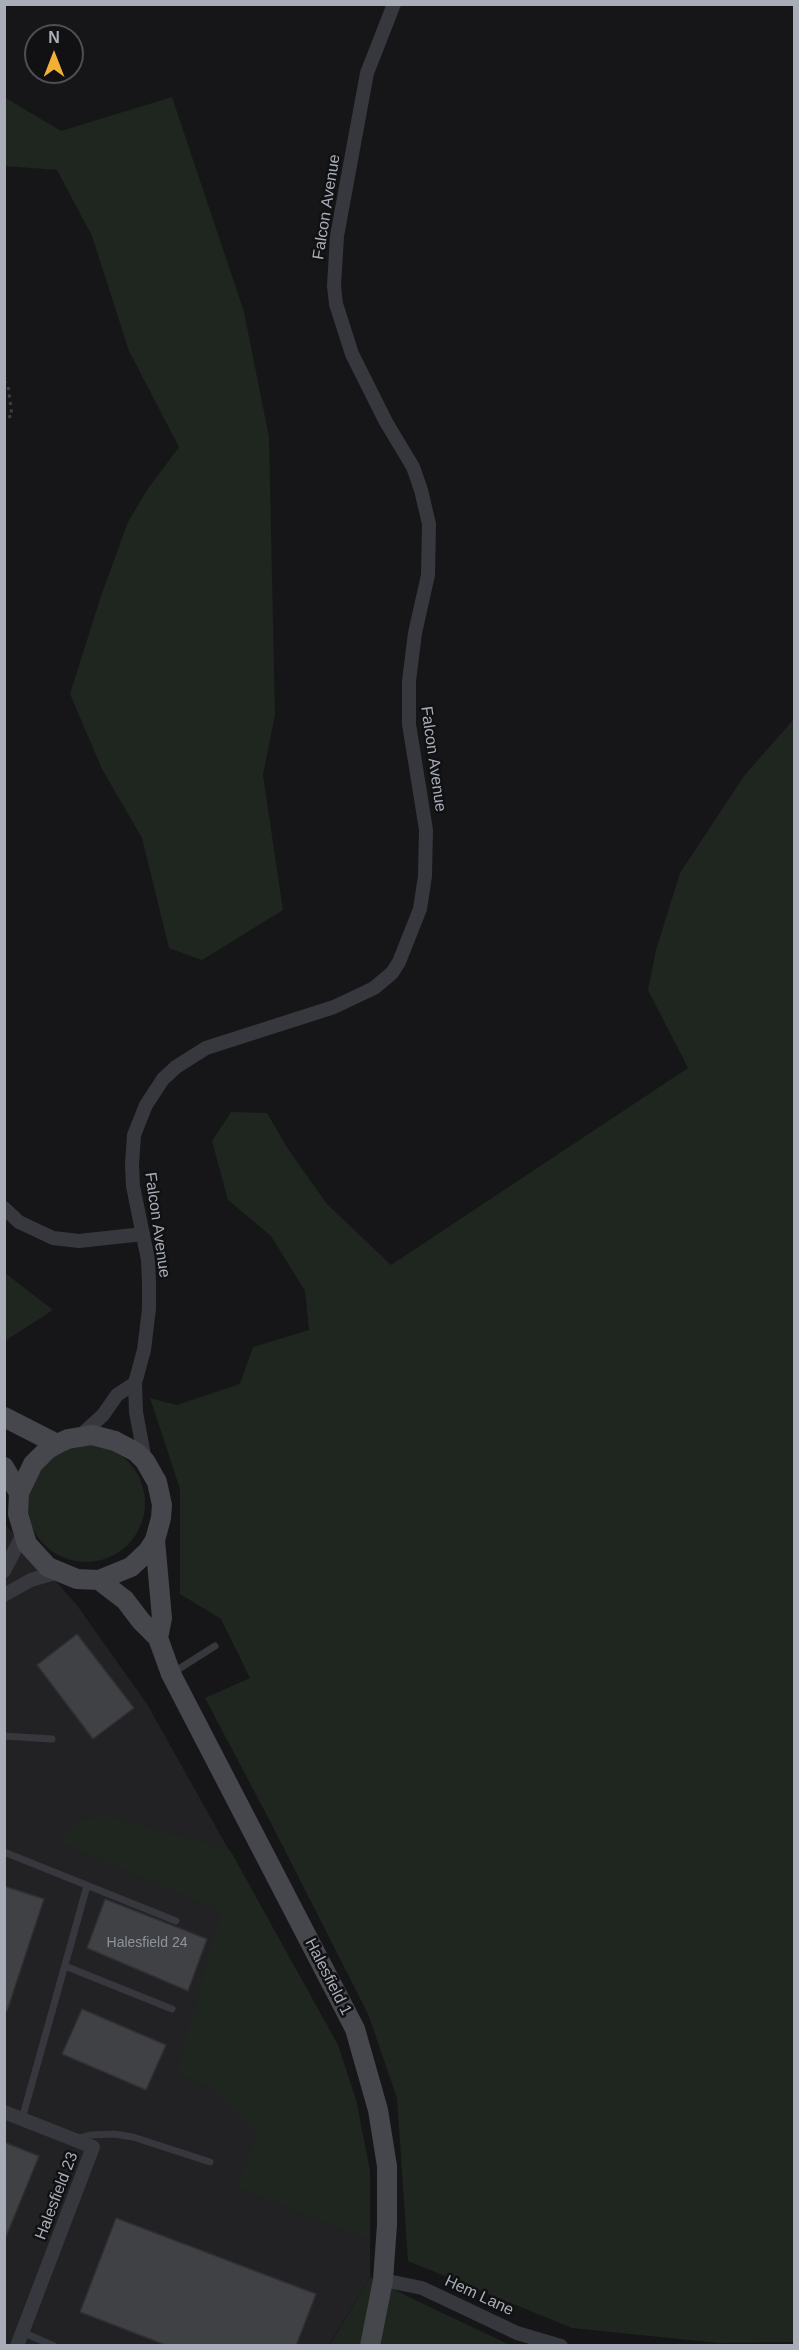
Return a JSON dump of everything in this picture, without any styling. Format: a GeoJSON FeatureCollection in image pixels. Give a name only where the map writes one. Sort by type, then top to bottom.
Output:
{"type":"FeatureCollection","features":[{"type":"Feature","properties":{"kind":"street","name":"Falcon Avenue"},"geometry":{"type":"LineString","coordinates":[[145,1461],[136,1412],[135,1383],[144,1350],[149,1309],[148,1260],[133,1186],[134,1135],[146,1105],[163,1079],[176,1067],[206,1048],[334,1007],[374,988],[392,973],[399,962],[420,909],[425,876],[426,830],[410,724],[409,681],[415,633],[428,575],[429,524],[413,467],[386,422],[352,354],[336,304],[334,286],[337,236],[367,73],[394,4]]}},
{"type":"Feature","properties":{"kind":"street"},"geometry":{"type":"LineString","coordinates":[[4,1208],[19,1222],[37,1233],[53,1238],[79,1241],[143,1234]]}},
{"type":"Feature","properties":{"kind":"street"},"geometry":{"type":"LineString","coordinates":[[80,1436],[103,1415],[117,1395],[135,1383]]}},
{"type":"Feature","properties":{"kind":"street"},"geometry":{"type":"LineString","coordinates":[[4,1417],[57,1444]]}},
{"type":"Feature","properties":{"kind":"street","name":"Halesfield 1"},"geometry":{"type":"LineString","coordinates":[[92,1435],[115,1441],[136,1452],[145,1461],[157,1482],[162,1505],[159,1529],[155,1540],[144,1555],[131,1567],[99,1580],[77,1579],[58,1572],[40,1560],[23,1534],[18,1514],[19,1492],[33,1464],[57,1444],[80,1436],[92,1435]]}},
{"type":"Feature","properties":{"kind":"street","name":"Halesfield 1"},"geometry":{"type":"LineString","coordinates":[[4,1467],[19,1492]]}},
{"type":"Feature","properties":{"kind":"street"},"geometry":{"type":"LineString","coordinates":[[4,1571],[23,1534]]}},
{"type":"Feature","properties":{"kind":"street","name":"Halesfield 1"},"geometry":{"type":"LineString","coordinates":[[155,1540],[162,1618],[158,1638]]}},
{"type":"Feature","properties":{"kind":"street"},"geometry":{"type":"LineString","coordinates":[[4,1595],[30,1580],[58,1572]]}},
{"type":"Feature","properties":{"kind":"street","name":"Halesfield 1"},"geometry":{"type":"LineString","coordinates":[[99,1580],[125,1600],[158,1638],[171,1674],[355,2029],[378,2110],[387,2166],[387,2225],[383,2280],[370,2346]]}},
{"type":"Feature","properties":{"kind":"street","name":"Halesfield 23"},"geometry":{"type":"LineString","coordinates":[[4,2112],[93,2147],[19,2339]]}},
{"type":"Feature","properties":{"kind":"street","name":"Hem Lane"},"geometry":{"type":"LineString","coordinates":[[383,2280],[422,2288],[517,2333],[561,2346]]}},
{"type":"Feature","properties":{"kind":"lane"},"geometry":{"type":"LineString","coordinates":[[171,1674],[215,1646]]}},
{"type":"Feature","properties":{"kind":"lane"},"geometry":{"type":"LineString","coordinates":[[4,1736],[52,1739]]}},
{"type":"Feature","properties":{"kind":"lane"},"geometry":{"type":"LineString","coordinates":[[4,1852],[176,1921]]}},
{"type":"Feature","properties":{"kind":"lane"},"geometry":{"type":"LineString","coordinates":[[22,2119],[87,1886]]}},
{"type":"Feature","properties":{"kind":"lane"},"geometry":{"type":"LineString","coordinates":[[65,1966],[172,2009]]}},
{"type":"Feature","properties":{"kind":"lane"},"geometry":{"type":"LineString","coordinates":[[74,2139],[90,2134],[133,2137],[210,2162]]}},
{"type":"Feature","properties":{"kind":"lane"},"geometry":{"type":"LineString","coordinates":[[19,2339],[54,2346]]}},
{"type":"Feature","properties":{"kind":"path"},"geometry":{"type":"LineString","coordinates":[[4,381],[8,386],[12,416],[4,418]]}},
{"type":"Feature","properties":{"kind":"shaded area"},"geometry":{"type":"Polygon","coordinates":[[[4,97],[61,131],[172,97],[244,312],[269,437],[275,715],[263,775],[283,910],[202,960],[169,948],[142,838],[102,769],[70,694],[101,596],[128,522],[147,490],[179,447],[129,351],[92,236],[57,170],[5,166],[4,97]]]}},
{"type":"Feature","properties":{"kind":"shaded area"},"geometry":{"type":"Polygon","coordinates":[[[794,719],[794,2342],[718,2343],[572,2328],[408,2261],[397,2098],[368,2014],[205,1698],[250,1678],[221,1619],[180,1594],[180,1489],[150,1398],[177,1405],[240,1384],[253,1347],[309,1330],[305,1291],[271,1236],[228,1200],[212,1141],[231,1112],[267,1113],[288,1149],[327,1204],[391,1265],[688,1068],[648,990],[656,950],[680,873],[744,776],[794,719]]]}},
{"type":"Feature","properties":{"kind":"shaded area"},"geometry":{"type":"Polygon","coordinates":[[[5,1273],[53,1310],[4,1341],[5,1273]]]}},
{"type":"Feature","properties":{"kind":"shaded area"},"geometry":{"type":"Polygon","coordinates":[[[86,1444],[109,1449],[128,1461],[140,1480],[145,1503],[140,1526],[128,1545],[109,1557],[86,1562],[63,1557],[44,1545],[32,1526],[27,1503],[32,1480],[44,1461],[63,1449],[86,1444]]]}},
{"type":"Feature","properties":{"kind":"shaded area"},"geometry":{"type":"Polygon","coordinates":[[[4,1523],[76,1604],[147,1704],[338,2045],[356,2100],[370,2171],[370,2277],[329,2345],[5,2345],[4,1523]]]}},
{"type":"Feature","properties":{"kind":"shaded area"},"geometry":{"type":"Polygon","coordinates":[[[107,1816],[230,1850],[338,2045],[356,2100],[370,2171],[370,2240],[237,2187],[257,2136],[215,2088],[176,2074],[221,1911],[57,1841],[83,1820],[107,1816]]]}},
{"type":"Feature","properties":{"kind":"shaded area"},"geometry":{"type":"Polygon","coordinates":[[[370,2277],[415,2300],[510,2345],[329,2346],[370,2277]]]}},
{"type":"Feature","properties":{"kind":"building"},"geometry":{"type":"Polygon","coordinates":[[[77,1634],[134,1708],[93,1739],[37,1665],[77,1634]]]}},
{"type":"Feature","properties":{"kind":"building"},"geometry":{"type":"Polygon","coordinates":[[[4,1886],[44,1899],[7,2011],[4,2011],[4,1886]]]}},
{"type":"Feature","properties":{"kind":"building"},"geometry":{"type":"Polygon","coordinates":[[[105,1899],[207,1939],[188,1991],[87,1948],[105,1899]]]}},
{"type":"Feature","properties":{"kind":"building"},"geometry":{"type":"Polygon","coordinates":[[[82,2009],[166,2045],[146,2090],[62,2054],[82,2009]]]}},
{"type":"Feature","properties":{"kind":"building"},"geometry":{"type":"Polygon","coordinates":[[[4,2142],[39,2156],[5,2239],[4,2239],[4,2142]]]}},
{"type":"Feature","properties":{"kind":"building"},"geometry":{"type":"Polygon","coordinates":[[[116,2218],[316,2294],[296,2346],[168,2346],[80,2312],[116,2218]]]}}]}
